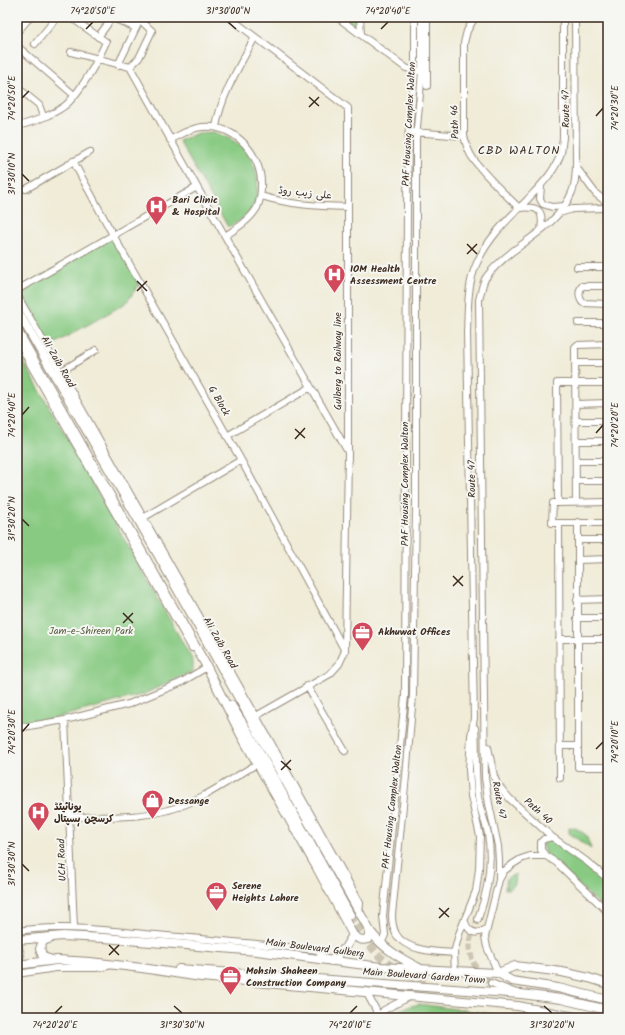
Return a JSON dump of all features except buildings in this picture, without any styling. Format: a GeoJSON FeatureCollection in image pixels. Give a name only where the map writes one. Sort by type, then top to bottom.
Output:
{"type":"FeatureCollection","features":[{"type":"Feature","properties":{"kind":"main road","name":"Ali Zaib Road"},"geometry":{"type":"LineString","coordinates":[[17,310],[162,562],[370,931],[381,944],[421,969]]}},
{"type":"Feature","properties":{"kind":"main road","name":"Ali Zaib Road"},"geometry":{"type":"LineString","coordinates":[[17,330],[207,667],[241,735],[353,934]]}},
{"type":"Feature","properties":{"kind":"main road"},"geometry":{"type":"LineString","coordinates":[[207,667],[250,735],[350,915]]}},
{"type":"Feature","properties":{"kind":"main road"},"geometry":{"type":"LineString","coordinates":[[328,960],[345,948],[353,934],[360,940],[364,940],[368,939],[370,931]]}},
{"type":"Feature","properties":{"kind":"main road","name":"Main Boulevard Gulberg"},"geometry":{"type":"LineString","coordinates":[[17,940],[76,936],[257,951],[381,967],[455,971],[498,973],[515,966],[562,972],[608,984]]}},
{"type":"Feature","properties":{"kind":"main road"},"geometry":{"type":"LineString","coordinates":[[51,937],[43,941],[41,945],[41,953],[47,959],[142,968],[201,977],[412,995],[518,1006],[580,1018]]}},
{"type":"Feature","properties":{"kind":"main road"},"geometry":{"type":"LineString","coordinates":[[17,944],[20,951],[17,961]]}},
{"type":"Feature","properties":{"kind":"main road"},"geometry":{"type":"LineString","coordinates":[[17,965],[57,960]]}},
{"type":"Feature","properties":{"kind":"main road","name":"Main Boulevard Garden Town"},"geometry":{"type":"LineString","coordinates":[[142,968],[204,970],[480,990],[561,999],[608,1010]]}},
{"type":"Feature","properties":{"kind":"main road","name":"Main Boulevard Garden Town"},"geometry":{"type":"LineString","coordinates":[[498,973],[512,981],[558,988],[608,1000]]}},
{"type":"Feature","properties":{"kind":"main road"},"geometry":{"type":"LineString","coordinates":[[426,980],[480,990]]}},
{"type":"Feature","properties":{"kind":"street"},"geometry":{"type":"LineString","coordinates":[[19,30],[30,17]]}},
{"type":"Feature","properties":{"kind":"street"},"geometry":{"type":"LineString","coordinates":[[35,44],[57,17]]}},
{"type":"Feature","properties":{"kind":"street"},"geometry":{"type":"LineString","coordinates":[[98,37],[108,25],[111,17],[137,23],[152,31],[139,58],[130,67]]}},
{"type":"Feature","properties":{"kind":"street","name":"Gulberg to Railway line"},"geometry":{"type":"LineString","coordinates":[[229,17],[348,108],[348,453],[345,651],[339,664],[330,674],[256,716]]}},
{"type":"Feature","properties":{"kind":"street"},"geometry":{"type":"LineString","coordinates":[[337,17],[406,68],[422,71]]}},
{"type":"Feature","properties":{"kind":"street"},"geometry":{"type":"LineString","coordinates":[[360,17],[361,34]]}},
{"type":"Feature","properties":{"kind":"street","name":"PAF Housing Complex Walton"},"geometry":{"type":"LineString","coordinates":[[381,944],[385,935],[383,916],[405,696],[407,204],[409,131],[422,71],[415,17]]}},
{"type":"Feature","properties":{"kind":"street","name":"PAF Housing Complex Walton"},"geometry":{"type":"LineString","coordinates":[[422,17],[422,71],[417,132],[416,508],[413,695],[392,915],[396,934],[400,939],[408,944],[422,950],[454,953]]}},
{"type":"Feature","properties":{"kind":"street"},"geometry":{"type":"LineString","coordinates":[[427,17],[422,71],[427,86]]}},
{"type":"Feature","properties":{"kind":"street","name":"Path 46"},"geometry":{"type":"LineString","coordinates":[[475,17],[467,31],[464,43],[464,136],[466,147],[472,158],[519,208]]}},
{"type":"Feature","properties":{"kind":"street","name":"Route 47"},"geometry":{"type":"LineString","coordinates":[[455,971],[454,953],[459,934],[476,891],[479,869],[480,836],[472,805],[469,770],[471,736],[474,718],[468,340],[469,298],[471,281],[476,265],[488,243],[541,185],[553,169],[560,154],[563,138],[563,17]]}},
{"type":"Feature","properties":{"kind":"street","name":"Route 47"},"geometry":{"type":"LineString","coordinates":[[498,973],[485,937],[499,880],[498,846],[486,787],[479,300],[485,280],[492,271],[502,260],[541,230],[564,206],[572,192],[576,176],[575,17]]}},
{"type":"Feature","properties":{"kind":"street"},"geometry":{"type":"LineString","coordinates":[[17,126],[61,108],[74,95],[98,59],[106,42],[75,18]]}},
{"type":"Feature","properties":{"kind":"street"},"geometry":{"type":"LineString","coordinates":[[118,65],[137,23]]}},
{"type":"Feature","properties":{"kind":"street"},"geometry":{"type":"LineString","coordinates":[[216,127],[217,116],[225,96],[255,37]]}},
{"type":"Feature","properties":{"kind":"street"},"geometry":{"type":"LineString","coordinates":[[17,46],[74,95]]}},
{"type":"Feature","properties":{"kind":"street"},"geometry":{"type":"LineString","coordinates":[[70,52],[130,67]]}},
{"type":"Feature","properties":{"kind":"street"},"geometry":{"type":"LineString","coordinates":[[130,67],[224,236],[348,453]]}},
{"type":"Feature","properties":{"kind":"street"},"geometry":{"type":"LineString","coordinates":[[17,87],[39,105],[43,116]]}},
{"type":"Feature","properties":{"kind":"street"},"geometry":{"type":"LineString","coordinates":[[170,140],[187,131],[201,127],[216,127],[236,135],[251,151],[260,167],[262,181],[261,196],[257,207],[249,218],[238,228],[224,236]]}},
{"type":"Feature","properties":{"kind":"street"},"geometry":{"type":"LineString","coordinates":[[409,131],[464,136]]}},
{"type":"Feature","properties":{"kind":"street"},"geometry":{"type":"LineString","coordinates":[[26,189],[90,152]]}},
{"type":"Feature","properties":{"kind":"street","name":"G Block"},"geometry":{"type":"LineString","coordinates":[[73,161],[113,235],[228,436],[345,651]]}},
{"type":"Feature","properties":{"kind":"street"},"geometry":{"type":"LineString","coordinates":[[576,167],[596,194],[604,200]]}},
{"type":"Feature","properties":{"kind":"street"},"geometry":{"type":"LineString","coordinates":[[541,185],[540,199],[543,204],[552,207],[564,206]]}},
{"type":"Feature","properties":{"kind":"street"},"geometry":{"type":"LineString","coordinates":[[17,290],[197,187]]}},
{"type":"Feature","properties":{"kind":"street","name":"علی زیب روڈ"},"geometry":{"type":"LineString","coordinates":[[261,196],[281,202],[348,207]]}},
{"type":"Feature","properties":{"kind":"street"},"geometry":{"type":"LineString","coordinates":[[519,208],[534,208],[539,211],[542,216],[541,230]]}},
{"type":"Feature","properties":{"kind":"street"},"geometry":{"type":"LineString","coordinates":[[558,213],[572,209],[603,208]]}},
{"type":"Feature","properties":{"kind":"street"},"geometry":{"type":"LineString","coordinates":[[578,267],[608,267]]}},
{"type":"Feature","properties":{"kind":"street"},"geometry":{"type":"LineString","coordinates":[[608,286],[582,286],[579,295],[581,302],[583,303],[608,304]]}},
{"type":"Feature","properties":{"kind":"street"},"geometry":{"type":"LineString","coordinates":[[17,295],[256,716],[360,903],[359,912]]}},
{"type":"Feature","properties":{"kind":"street"},"geometry":{"type":"LineString","coordinates":[[578,323],[608,323]]}},
{"type":"Feature","properties":{"kind":"street"},"geometry":{"type":"LineString","coordinates":[[17,336],[30,364],[146,569],[196,655],[207,667],[180,682],[129,704],[65,720],[17,728]]}},
{"type":"Feature","properties":{"kind":"street"},"geometry":{"type":"LineString","coordinates":[[576,502],[576,345],[608,344]]}},
{"type":"Feature","properties":{"kind":"street"},"geometry":{"type":"LineString","coordinates":[[60,372],[96,350]]}},
{"type":"Feature","properties":{"kind":"street"},"geometry":{"type":"LineString","coordinates":[[576,362],[608,363]]}},
{"type":"Feature","properties":{"kind":"street"},"geometry":{"type":"LineString","coordinates":[[558,503],[556,383],[608,384]]}},
{"type":"Feature","properties":{"kind":"street"},"geometry":{"type":"LineString","coordinates":[[228,436],[310,387]]}},
{"type":"Feature","properties":{"kind":"street"},"geometry":{"type":"LineString","coordinates":[[576,404],[608,403]]}},
{"type":"Feature","properties":{"kind":"street"},"geometry":{"type":"LineString","coordinates":[[576,421],[608,421]]}},
{"type":"Feature","properties":{"kind":"street"},"geometry":{"type":"LineString","coordinates":[[576,441],[608,441]]}},
{"type":"Feature","properties":{"kind":"street"},"geometry":{"type":"LineString","coordinates":[[143,518],[241,460]]}},
{"type":"Feature","properties":{"kind":"street"},"geometry":{"type":"LineString","coordinates":[[576,461],[608,461]]}},
{"type":"Feature","properties":{"kind":"street"},"geometry":{"type":"LineString","coordinates":[[576,481],[608,482]]}},
{"type":"Feature","properties":{"kind":"street"},"geometry":{"type":"LineString","coordinates":[[608,502],[553,503],[552,523],[608,523]]}},
{"type":"Feature","properties":{"kind":"street"},"geometry":{"type":"LineString","coordinates":[[578,522],[578,768],[608,767]]}},
{"type":"Feature","properties":{"kind":"street"},"geometry":{"type":"LineString","coordinates":[[559,523],[560,778]]}},
{"type":"Feature","properties":{"kind":"street"},"geometry":{"type":"LineString","coordinates":[[578,540],[608,540]]}},
{"type":"Feature","properties":{"kind":"street"},"geometry":{"type":"LineString","coordinates":[[578,560],[608,559]]}},
{"type":"Feature","properties":{"kind":"street"},"geometry":{"type":"LineString","coordinates":[[577,600],[608,600]]}},
{"type":"Feature","properties":{"kind":"street"},"geometry":{"type":"LineString","coordinates":[[577,618],[608,618]]}},
{"type":"Feature","properties":{"kind":"street"},"geometry":{"type":"LineString","coordinates":[[559,639],[608,639]]}},
{"type":"Feature","properties":{"kind":"street"},"geometry":{"type":"LineString","coordinates":[[307,686],[345,751]]}},
{"type":"Feature","properties":{"kind":"street"},"geometry":{"type":"LineString","coordinates":[[474,718],[476,784],[490,852],[490,871],[485,898],[478,919]]}},
{"type":"Feature","properties":{"kind":"street","name":"UCH Road"},"geometry":{"type":"LineString","coordinates":[[65,720],[74,928]]}},
{"type":"Feature","properties":{"kind":"street","name":"Path 40"},"geometry":{"type":"LineString","coordinates":[[485,736],[497,784],[510,799],[552,836],[608,879]]}},
{"type":"Feature","properties":{"kind":"street"},"geometry":{"type":"LineString","coordinates":[[560,746],[578,746]]}},
{"type":"Feature","properties":{"kind":"street"},"geometry":{"type":"LineString","coordinates":[[70,817],[141,815],[169,810],[196,799],[257,764]]}},
{"type":"Feature","properties":{"kind":"street"},"geometry":{"type":"LineString","coordinates":[[552,836],[544,839],[540,845],[541,850],[546,856],[557,863],[608,912]]}},
{"type":"Feature","properties":{"kind":"street"},"geometry":{"type":"LineString","coordinates":[[499,880],[504,872],[521,859],[530,856],[546,856]]}},
{"type":"Feature","properties":{"kind":"street"},"geometry":{"type":"LineString","coordinates":[[465,922],[474,933],[482,932],[487,928]]}},
{"type":"Feature","properties":{"kind":"street"},"geometry":{"type":"LineString","coordinates":[[17,931],[74,928],[318,950],[328,960]]}},
{"type":"Feature","properties":{"kind":"street"},"geometry":{"type":"LineString","coordinates":[[17,974],[56,968],[96,968],[115,965]]}},
{"type":"Feature","properties":{"kind":"street"},"geometry":{"type":"LineString","coordinates":[[491,983],[522,994]]}},
{"type":"Feature","properties":{"kind":"street"},"geometry":{"type":"LineString","coordinates":[[366,992],[376,1010],[377,1018]]}},
{"type":"Feature","properties":{"kind":"street"},"geometry":{"type":"LineString","coordinates":[[377,1018],[384,1010],[412,995]]}},
{"type":"Feature","properties":{"kind":"green space"},"geometry":{"type":"Polygon","coordinates":[[[341,17],[359,17],[359,31],[341,17]]]}},
{"type":"Feature","properties":{"kind":"green space"},"geometry":{"type":"Polygon","coordinates":[[[214,132],[232,140],[247,152],[257,176],[257,193],[252,208],[242,219],[228,227],[179,141],[198,133],[214,132]]]}},
{"type":"Feature","properties":{"kind":"green space"},"geometry":{"type":"Polygon","coordinates":[[[113,235],[140,283],[126,303],[47,348],[17,290],[113,235]]]}},
{"type":"Feature","properties":{"kind":"green space","name":"Jam-e-Shireen Park"},"geometry":{"type":"Polygon","coordinates":[[[17,350],[193,661],[193,671],[144,694],[52,719],[17,724],[17,350]]]}},
{"type":"Feature","properties":{"kind":"green space"},"geometry":{"type":"Polygon","coordinates":[[[569,828],[576,828],[586,835],[591,849],[569,833],[569,828]]]}},
{"type":"Feature","properties":{"kind":"green space"},"geometry":{"type":"Polygon","coordinates":[[[552,837],[608,879],[608,912],[546,856],[541,842],[552,837]]]}},
{"type":"Feature","properties":{"kind":"green space"},"geometry":{"type":"Polygon","coordinates":[[[516,874],[515,883],[509,889],[505,889],[507,878],[516,874]]]}},
{"type":"Feature","properties":{"kind":"green space"},"geometry":{"type":"Polygon","coordinates":[[[419,1004],[521,1018],[384,1018],[401,1009],[419,1004]]]}},
{"type":"Feature","properties":{"kind":"tunnel"},"geometry":{"type":"LineString","coordinates":[[350,915],[368,943],[385,961],[403,973],[426,980]]}},
{"type":"Feature","properties":{"kind":"tunnel"},"geometry":{"type":"LineString","coordinates":[[478,919],[470,940],[470,952],[474,964],[478,970],[486,980],[491,983]]}},
{"type":"Feature","properties":{"kind":"place","name":"Bari Clinic & Hospital"},"geometry":{"type":"Point","coordinates":[157,226]}},
{"type":"Feature","properties":{"kind":"place","name":"IOM Health Assessment Centre"},"geometry":{"type":"Point","coordinates":[334,294]}},
{"type":"Feature","properties":{"kind":"place","name":"Akhuwat Offices"},"geometry":{"type":"Point","coordinates":[363,652]}},
{"type":"Feature","properties":{"kind":"place","name":"Dessange"},"geometry":{"type":"Point","coordinates":[152,820]}},
{"type":"Feature","properties":{"kind":"place","name":"یونائیٹڈ کرسچن ہسپتال"},"geometry":{"type":"Point","coordinates":[38,832]}},
{"type":"Feature","properties":{"kind":"place","name":"Serene Heights Lahore"},"geometry":{"type":"Point","coordinates":[216,912]}},
{"type":"Feature","properties":{"kind":"place","name":"Mohsin Shaheen Construction Company"},"geometry":{"type":"Point","coordinates":[231,996]}},
{"type":"Feature","properties":{"kind":"district","name":"CBD WALTON"},"geometry":{"type":"Point","coordinates":[519,150]}}]}
